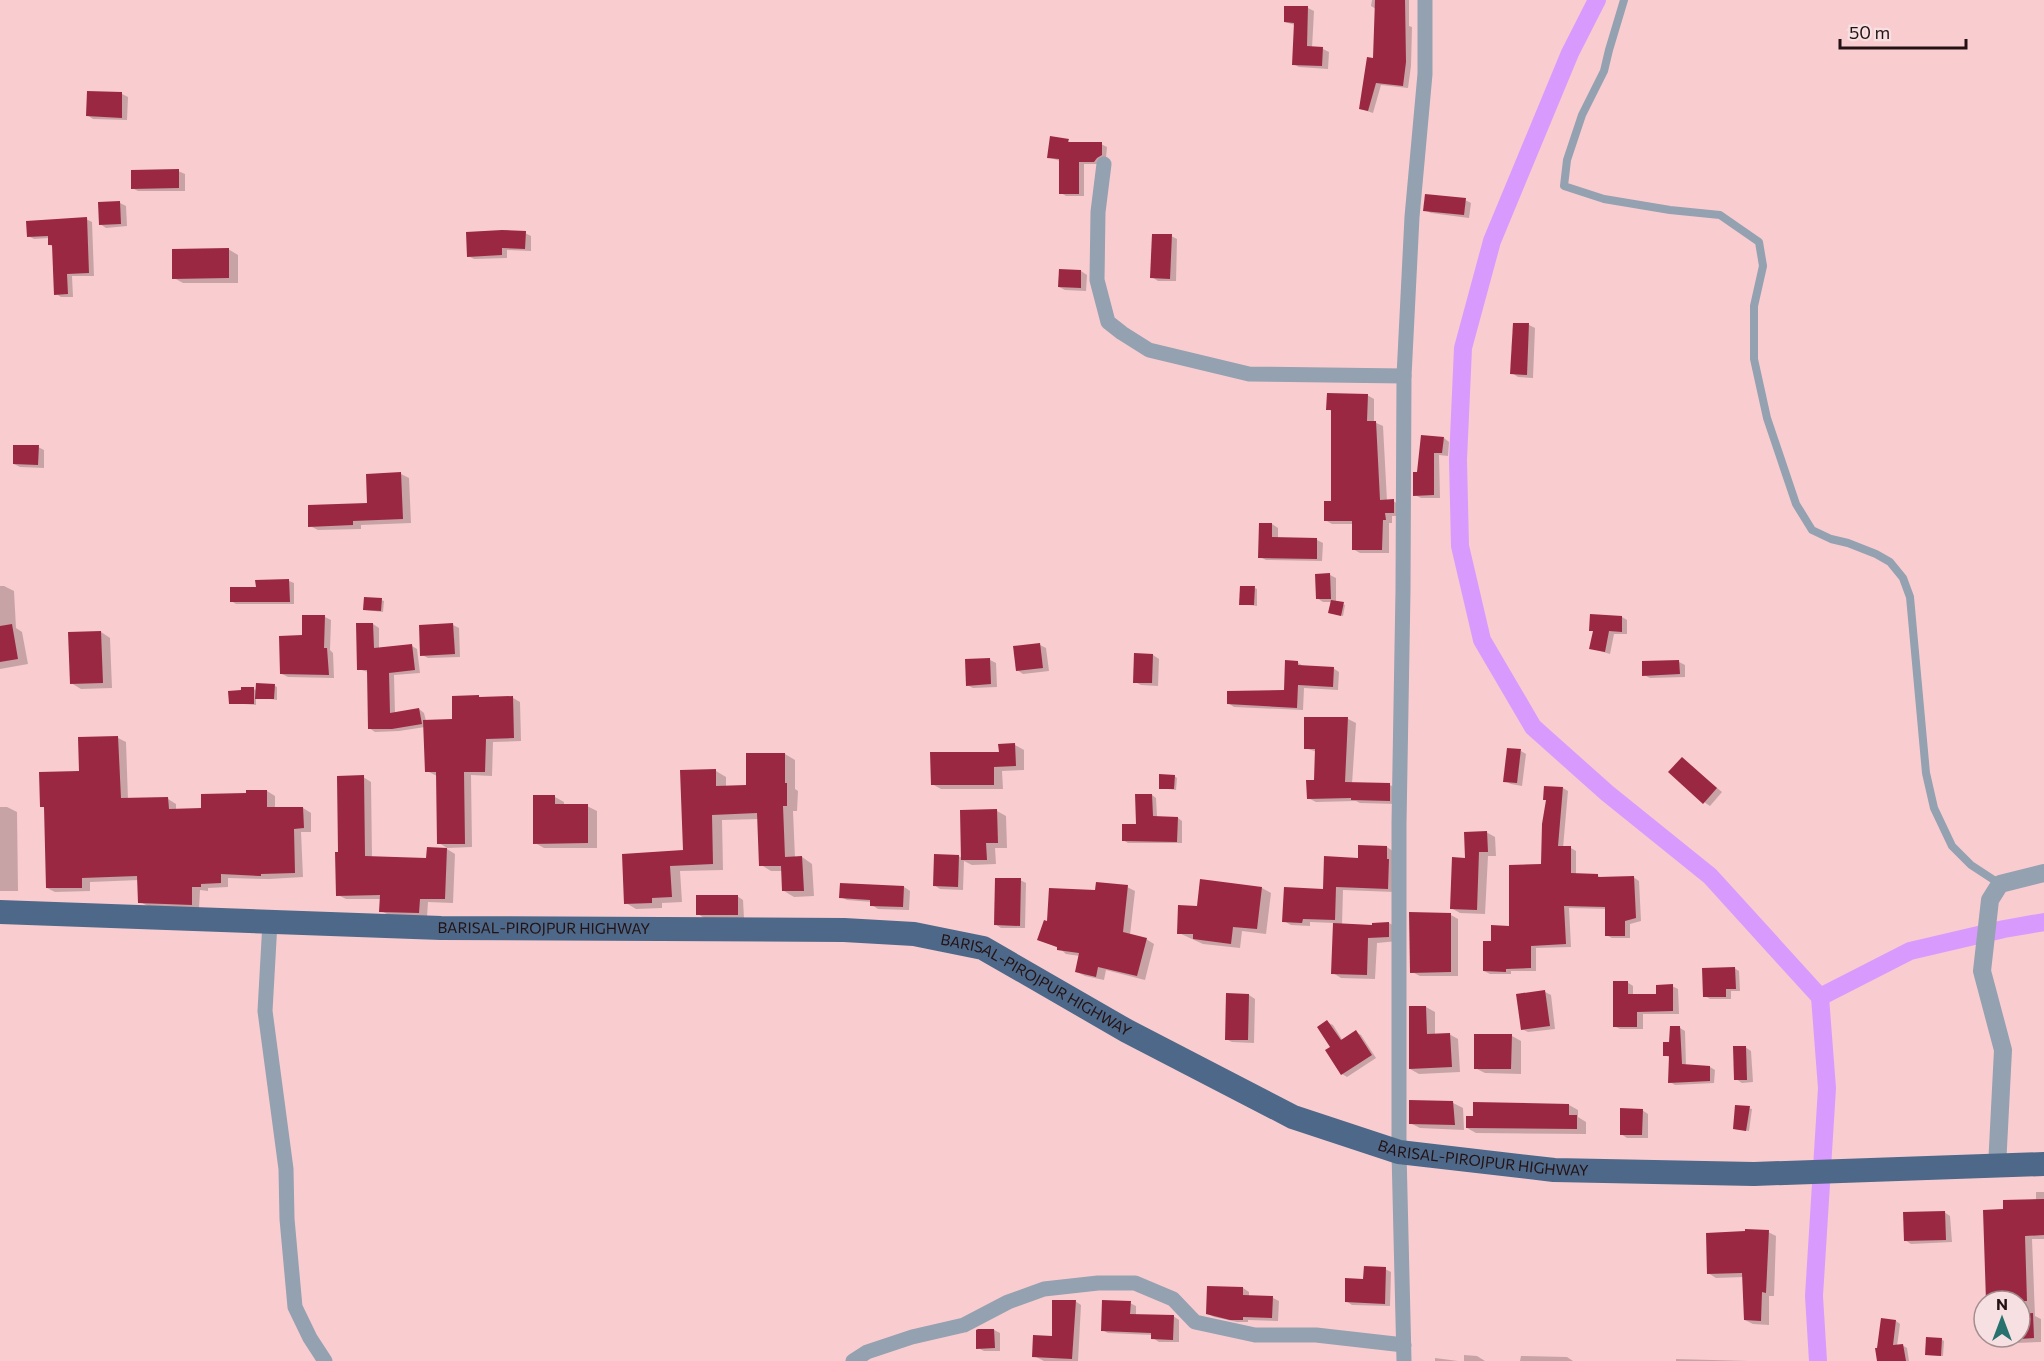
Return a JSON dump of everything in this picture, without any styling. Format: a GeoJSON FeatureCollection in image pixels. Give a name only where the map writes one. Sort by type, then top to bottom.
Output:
{"type":"FeatureCollection","features":[{"type":"Feature","properties":{"kind":"highway","name":"BARISAL-PIROJPUR HIGHWAY"},"geometry":{"type":"LineString","coordinates":[[0,912],[441,928],[844,930],[914,934],[983,948],[1127,1031],[1293,1116],[1400,1152],[1554,1170],[1754,1174],[2044,1164]]}},
{"type":"Feature","properties":{"kind":"street"},"geometry":{"type":"LineString","coordinates":[[853,1361],[867,1352],[912,1336],[964,1325],[1008,1302],[1044,1288],[1098,1283],[1135,1283],[1173,1299],[1196,1322],[1256,1335],[1316,1335],[1404,1353],[1400,1152],[1399,823],[1404,376],[1412,217],[1425,74],[1425,0]]}},
{"type":"Feature","properties":{"kind":"street"},"geometry":{"type":"LineString","coordinates":[[1104,164],[1098,223],[1097,280],[1108,321],[1122,333],[1149,350],[1249,374],[1404,376]]}},
{"type":"Feature","properties":{"kind":"street"},"geometry":{"type":"LineString","coordinates":[[1997,1167],[2003,1050],[1982,971],[1990,900],[2000,884],[2044,873]]}},
{"type":"Feature","properties":{"kind":"street"},"geometry":{"type":"LineString","coordinates":[[270,922],[266,1011],[286,1169],[287,1219],[295,1307],[310,1338],[325,1361]]}},
{"type":"Feature","properties":{"kind":"lane"},"geometry":{"type":"LineString","coordinates":[[1624,0],[1604,72],[1582,115],[1567,160],[1563,186],[1604,199],[1670,210],[1720,215],[1759,242],[1763,266],[1754,306],[1754,359],[1767,418],[1796,504],[1812,530],[1876,554],[1890,562],[1904,578],[1910,597],[1926,773],[1934,808],[1952,846],[1971,865],[2000,884]]}},
{"type":"Feature","properties":{"kind":"building"},"geometry":{"type":"Polygon","coordinates":[[[1375,0],[1405,0],[1406,62],[1403,86],[1376,83],[1368,111],[1359,109],[1367,57],[1373,58],[1375,0]]]}},
{"type":"Feature","properties":{"kind":"building"},"geometry":{"type":"Polygon","coordinates":[[[1284,6],[1308,6],[1307,46],[1323,47],[1322,66],[1292,65],[1294,23],[1284,22],[1284,6]]]}},
{"type":"Feature","properties":{"kind":"building"},"geometry":{"type":"Polygon","coordinates":[[[87,91],[122,92],[122,118],[86,116],[87,91]]]}},
{"type":"Feature","properties":{"kind":"building"},"geometry":{"type":"Polygon","coordinates":[[[1050,136],[1069,139],[1068,142],[1102,142],[1102,155],[1094,162],[1079,162],[1079,194],[1059,194],[1059,159],[1047,158],[1050,136]]]}},
{"type":"Feature","properties":{"kind":"building"},"geometry":{"type":"Polygon","coordinates":[[[179,169],[179,188],[131,189],[131,170],[179,169]]]}},
{"type":"Feature","properties":{"kind":"building"},"geometry":{"type":"Polygon","coordinates":[[[1425,194],[1466,198],[1464,215],[1423,211],[1425,194]]]}},
{"type":"Feature","properties":{"kind":"building"},"geometry":{"type":"Polygon","coordinates":[[[120,201],[121,224],[99,225],[98,202],[120,201]]]}},
{"type":"Feature","properties":{"kind":"building"},"geometry":{"type":"Polygon","coordinates":[[[87,217],[89,273],[67,274],[68,294],[54,295],[52,245],[48,245],[48,236],[27,237],[26,221],[87,217]]]}},
{"type":"Feature","properties":{"kind":"building"},"geometry":{"type":"Polygon","coordinates":[[[526,231],[525,249],[502,248],[502,255],[467,257],[466,232],[526,231]]]}},
{"type":"Feature","properties":{"kind":"building"},"geometry":{"type":"Polygon","coordinates":[[[1152,234],[1172,234],[1170,279],[1150,278],[1152,234]]]}},
{"type":"Feature","properties":{"kind":"building"},"geometry":{"type":"Polygon","coordinates":[[[229,248],[229,278],[172,279],[172,249],[229,248]]]}},
{"type":"Feature","properties":{"kind":"building"},"geometry":{"type":"Polygon","coordinates":[[[1059,269],[1081,270],[1081,288],[1058,287],[1059,269]]]}},
{"type":"Feature","properties":{"kind":"building"},"geometry":{"type":"Polygon","coordinates":[[[1513,323],[1529,323],[1527,375],[1510,374],[1513,323]]]}},
{"type":"Feature","properties":{"kind":"building"},"geometry":{"type":"Polygon","coordinates":[[[1327,393],[1368,394],[1367,421],[1376,421],[1380,500],[1394,499],[1394,513],[1385,513],[1386,520],[1383,520],[1382,550],[1352,550],[1352,521],[1324,521],[1324,501],[1331,501],[1331,410],[1326,410],[1327,393]]]}},
{"type":"Feature","properties":{"kind":"building"},"geometry":{"type":"Polygon","coordinates":[[[1421,435],[1444,437],[1442,453],[1434,453],[1434,495],[1413,496],[1413,472],[1417,472],[1421,435]]]}},
{"type":"Feature","properties":{"kind":"building"},"geometry":{"type":"Polygon","coordinates":[[[13,445],[39,445],[38,465],[13,464],[13,445]]]}},
{"type":"Feature","properties":{"kind":"building"},"geometry":{"type":"Polygon","coordinates":[[[401,472],[403,519],[353,521],[353,525],[308,527],[308,505],[367,503],[366,474],[401,472]]]}},
{"type":"Feature","properties":{"kind":"building"},"geometry":{"type":"Polygon","coordinates":[[[1259,523],[1272,523],[1272,537],[1317,538],[1317,559],[1258,558],[1259,523]]]}},
{"type":"Feature","properties":{"kind":"building"},"geometry":{"type":"Polygon","coordinates":[[[1330,573],[1331,599],[1316,599],[1315,574],[1330,573]]]}},
{"type":"Feature","properties":{"kind":"building"},"geometry":{"type":"Polygon","coordinates":[[[289,579],[290,602],[230,602],[230,587],[256,587],[255,580],[289,579]]]}},
{"type":"Feature","properties":{"kind":"building"},"geometry":{"type":"Polygon","coordinates":[[[1240,586],[1255,586],[1254,605],[1239,605],[1240,586]]]}},
{"type":"Feature","properties":{"kind":"building"},"geometry":{"type":"Polygon","coordinates":[[[364,597],[382,598],[381,611],[363,610],[364,597]]]}},
{"type":"Feature","properties":{"kind":"building"},"geometry":{"type":"Polygon","coordinates":[[[1331,600],[1344,602],[1341,616],[1328,613],[1331,600]]]}},
{"type":"Feature","properties":{"kind":"building"},"geometry":{"type":"Polygon","coordinates":[[[1590,614],[1622,616],[1622,632],[1609,631],[1605,652],[1589,649],[1593,631],[1589,631],[1590,614]]]}},
{"type":"Feature","properties":{"kind":"building"},"geometry":{"type":"Polygon","coordinates":[[[302,615],[325,615],[324,648],[327,648],[329,675],[280,674],[279,636],[302,635],[302,615]]]}},
{"type":"Feature","properties":{"kind":"building"},"geometry":{"type":"Polygon","coordinates":[[[356,623],[373,623],[374,648],[412,644],[415,670],[389,673],[390,713],[419,708],[422,724],[392,729],[368,729],[367,670],[357,670],[356,623]]]}},
{"type":"Feature","properties":{"kind":"building"},"geometry":{"type":"Polygon","coordinates":[[[453,623],[455,654],[420,656],[419,625],[453,623]]]}},
{"type":"Feature","properties":{"kind":"building"},"geometry":{"type":"Polygon","coordinates":[[[12,624],[18,659],[0,662],[0,626],[12,624]]]}},
{"type":"Feature","properties":{"kind":"building"},"geometry":{"type":"Polygon","coordinates":[[[101,631],[103,683],[70,684],[68,632],[101,631]]]}},
{"type":"Feature","properties":{"kind":"building"},"geometry":{"type":"Polygon","coordinates":[[[1040,643],[1043,668],[1016,671],[1013,646],[1040,643]]]}},
{"type":"Feature","properties":{"kind":"building"},"geometry":{"type":"Polygon","coordinates":[[[1134,653],[1153,654],[1152,683],[1133,683],[1134,653]]]}},
{"type":"Feature","properties":{"kind":"building"},"geometry":{"type":"Polygon","coordinates":[[[990,658],[991,684],[966,686],[965,659],[990,658]]]}},
{"type":"Feature","properties":{"kind":"building"},"geometry":{"type":"Polygon","coordinates":[[[1285,660],[1298,661],[1298,665],[1334,667],[1333,687],[1298,685],[1297,708],[1227,704],[1227,691],[1284,690],[1285,660]]]}},
{"type":"Feature","properties":{"kind":"building"},"geometry":{"type":"Polygon","coordinates":[[[1679,660],[1680,674],[1642,676],[1642,661],[1679,660]]]}},
{"type":"Feature","properties":{"kind":"building"},"geometry":{"type":"Polygon","coordinates":[[[256,683],[275,684],[274,699],[255,699],[256,683]]]}},
{"type":"Feature","properties":{"kind":"building"},"geometry":{"type":"Polygon","coordinates":[[[241,687],[254,687],[254,704],[229,704],[228,691],[241,690],[241,687]]]}},
{"type":"Feature","properties":{"kind":"building"},"geometry":{"type":"Polygon","coordinates":[[[479,695],[479,697],[513,696],[514,738],[486,739],[485,772],[464,772],[465,844],[437,844],[436,772],[425,772],[423,720],[452,719],[452,696],[479,695]]]}},
{"type":"Feature","properties":{"kind":"building"},"geometry":{"type":"Polygon","coordinates":[[[1304,717],[1348,717],[1345,782],[1390,783],[1390,801],[1351,800],[1351,798],[1307,799],[1306,780],[1314,780],[1315,749],[1304,749],[1304,717]]]}},
{"type":"Feature","properties":{"kind":"building"},"geometry":{"type":"Polygon","coordinates":[[[118,736],[121,798],[168,797],[169,809],[201,808],[201,794],[267,790],[267,807],[303,807],[304,828],[294,829],[295,873],[261,874],[261,876],[221,874],[221,883],[192,887],[192,905],[138,903],[137,876],[82,878],[82,888],[46,888],[44,807],[40,807],[39,772],[79,771],[78,737],[118,736]]]}},
{"type":"Feature","properties":{"kind":"building"},"geometry":{"type":"Polygon","coordinates":[[[1015,743],[1016,766],[994,767],[994,785],[931,785],[930,752],[999,752],[998,744],[1015,743]]]}},
{"type":"Feature","properties":{"kind":"building"},"geometry":{"type":"Polygon","coordinates":[[[1507,748],[1521,749],[1517,783],[1503,782],[1507,748]]]}},
{"type":"Feature","properties":{"kind":"building"},"geometry":{"type":"Polygon","coordinates":[[[746,753],[785,753],[787,806],[783,806],[785,857],[802,856],[804,891],[782,891],[781,866],[759,866],[757,813],[712,815],[713,864],[670,866],[672,897],[652,898],[652,903],[624,904],[622,854],[683,850],[680,770],[716,769],[716,786],[746,785],[746,753]]]}},
{"type":"Feature","properties":{"kind":"building"},"geometry":{"type":"Polygon","coordinates":[[[1682,757],[1717,788],[1703,804],[1668,772],[1682,757]]]}},
{"type":"Feature","properties":{"kind":"building"},"geometry":{"type":"Polygon","coordinates":[[[1159,774],[1175,775],[1174,789],[1159,789],[1159,774]]]}},
{"type":"Feature","properties":{"kind":"building"},"geometry":{"type":"Polygon","coordinates":[[[364,775],[365,856],[426,858],[427,847],[447,848],[445,899],[420,899],[419,913],[379,912],[380,895],[336,896],[337,776],[364,775]]]}},
{"type":"Feature","properties":{"kind":"building"},"geometry":{"type":"Polygon","coordinates":[[[1544,786],[1563,787],[1558,846],[1571,846],[1571,873],[1598,874],[1598,877],[1634,876],[1636,918],[1625,921],[1625,936],[1605,936],[1605,907],[1564,906],[1566,944],[1531,946],[1531,968],[1506,969],[1506,972],[1483,971],[1483,941],[1491,941],[1491,925],[1509,926],[1509,865],[1541,864],[1542,824],[1546,800],[1543,800],[1544,786]]]}},
{"type":"Feature","properties":{"kind":"building"},"geometry":{"type":"Polygon","coordinates":[[[1135,794],[1152,794],[1153,816],[1178,817],[1177,842],[1122,841],[1122,824],[1136,824],[1135,794]]]}},
{"type":"Feature","properties":{"kind":"building"},"geometry":{"type":"Polygon","coordinates":[[[533,795],[555,795],[555,804],[588,804],[588,843],[533,844],[533,795]]]}},
{"type":"Feature","properties":{"kind":"building"},"geometry":{"type":"Polygon","coordinates":[[[997,809],[998,843],[986,843],[987,860],[961,860],[960,810],[997,809]]]}},
{"type":"Feature","properties":{"kind":"building"},"geometry":{"type":"Polygon","coordinates":[[[1487,831],[1488,852],[1479,852],[1477,910],[1450,909],[1452,857],[1465,858],[1464,832],[1487,831]]]}},
{"type":"Feature","properties":{"kind":"building"},"geometry":{"type":"Polygon","coordinates":[[[1358,845],[1387,846],[1388,889],[1336,887],[1335,920],[1303,919],[1302,923],[1282,922],[1284,887],[1323,889],[1324,856],[1358,858],[1358,845]]]}},
{"type":"Feature","properties":{"kind":"building"},"geometry":{"type":"Polygon","coordinates":[[[934,854],[959,855],[958,887],[933,886],[934,854]]]}},
{"type":"Feature","properties":{"kind":"building"},"geometry":{"type":"Polygon","coordinates":[[[995,878],[1021,878],[1020,926],[994,925],[995,878]]]}},
{"type":"Feature","properties":{"kind":"building"},"geometry":{"type":"Polygon","coordinates":[[[1200,879],[1262,887],[1257,929],[1233,927],[1231,944],[1193,939],[1193,934],[1177,934],[1178,905],[1197,906],[1200,879]]]}},
{"type":"Feature","properties":{"kind":"building"},"geometry":{"type":"Polygon","coordinates":[[[1096,882],[1128,885],[1123,932],[1147,938],[1137,976],[1098,967],[1096,977],[1075,972],[1079,953],[1057,950],[1057,947],[1037,940],[1044,920],[1047,921],[1049,888],[1095,890],[1096,882]]]}},
{"type":"Feature","properties":{"kind":"building"},"geometry":{"type":"Polygon","coordinates":[[[840,883],[904,886],[903,907],[870,906],[870,900],[839,898],[840,883]]]}},
{"type":"Feature","properties":{"kind":"building"},"geometry":{"type":"Polygon","coordinates":[[[696,895],[738,895],[738,915],[696,915],[696,895]]]}},
{"type":"Feature","properties":{"kind":"building"},"geometry":{"type":"Polygon","coordinates":[[[1409,912],[1451,913],[1451,972],[1410,973],[1409,912]]]}},
{"type":"Feature","properties":{"kind":"building"},"geometry":{"type":"Polygon","coordinates":[[[1389,922],[1389,937],[1368,938],[1367,975],[1331,974],[1333,923],[1372,925],[1372,923],[1389,922]]]}},
{"type":"Feature","properties":{"kind":"building"},"geometry":{"type":"Polygon","coordinates":[[[1735,967],[1736,989],[1726,989],[1726,997],[1703,997],[1702,968],[1735,967]]]}},
{"type":"Feature","properties":{"kind":"building"},"geometry":{"type":"Polygon","coordinates":[[[1613,981],[1628,981],[1628,994],[1656,994],[1656,985],[1673,984],[1673,1011],[1637,1012],[1637,1027],[1613,1027],[1613,981]]]}},
{"type":"Feature","properties":{"kind":"building"},"geometry":{"type":"Polygon","coordinates":[[[1545,990],[1550,1026],[1521,1030],[1516,994],[1545,990]]]}},
{"type":"Feature","properties":{"kind":"building"},"geometry":{"type":"Polygon","coordinates":[[[1226,993],[1249,994],[1248,1040],[1225,1040],[1226,993]]]}},
{"type":"Feature","properties":{"kind":"building"},"geometry":{"type":"Polygon","coordinates":[[[1409,1006],[1426,1006],[1427,1034],[1450,1033],[1452,1067],[1409,1069],[1409,1006]]]}},
{"type":"Feature","properties":{"kind":"building"},"geometry":{"type":"Polygon","coordinates":[[[1327,1020],[1341,1040],[1356,1030],[1372,1055],[1341,1075],[1325,1050],[1330,1047],[1317,1027],[1327,1020]]]}},
{"type":"Feature","properties":{"kind":"building"},"geometry":{"type":"Polygon","coordinates":[[[1670,1026],[1680,1026],[1682,1064],[1710,1066],[1710,1081],[1668,1083],[1669,1056],[1663,1056],[1663,1042],[1669,1042],[1670,1026]]]}},
{"type":"Feature","properties":{"kind":"building"},"geometry":{"type":"Polygon","coordinates":[[[1474,1034],[1512,1034],[1511,1069],[1474,1069],[1474,1034]]]}},
{"type":"Feature","properties":{"kind":"building"},"geometry":{"type":"Polygon","coordinates":[[[1733,1046],[1746,1046],[1747,1080],[1734,1080],[1733,1046]]]}},
{"type":"Feature","properties":{"kind":"building"},"geometry":{"type":"Polygon","coordinates":[[[1409,1100],[1453,1101],[1455,1125],[1409,1124],[1409,1100]]]}},
{"type":"Feature","properties":{"kind":"building"},"geometry":{"type":"Polygon","coordinates":[[[1473,1102],[1569,1104],[1569,1115],[1577,1115],[1577,1129],[1466,1128],[1466,1116],[1473,1116],[1473,1102]]]}},
{"type":"Feature","properties":{"kind":"building"},"geometry":{"type":"Polygon","coordinates":[[[1735,1105],[1750,1106],[1746,1131],[1733,1129],[1735,1105]]]}},
{"type":"Feature","properties":{"kind":"building"},"geometry":{"type":"Polygon","coordinates":[[[1620,1108],[1643,1109],[1642,1135],[1620,1135],[1620,1108]]]}},
{"type":"Feature","properties":{"kind":"building"},"geometry":{"type":"Polygon","coordinates":[[[2044,1199],[2044,1235],[2025,1236],[2027,1289],[1986,1289],[1983,1210],[2003,1209],[2003,1200],[2044,1199]]]}},
{"type":"Feature","properties":{"kind":"building"},"geometry":{"type":"Polygon","coordinates":[[[1945,1211],[1946,1240],[1904,1241],[1903,1212],[1945,1211]]]}},
{"type":"Feature","properties":{"kind":"building"},"geometry":{"type":"Polygon","coordinates":[[[1745,1229],[1769,1230],[1766,1293],[1762,1292],[1761,1321],[1744,1320],[1742,1273],[1707,1274],[1706,1233],[1745,1231],[1745,1229]]]}},
{"type":"Feature","properties":{"kind":"building"},"geometry":{"type":"Polygon","coordinates":[[[1364,1266],[1386,1267],[1385,1304],[1345,1302],[1345,1278],[1363,1279],[1364,1266]]]}},
{"type":"Feature","properties":{"kind":"building"},"geometry":{"type":"Polygon","coordinates":[[[1207,1286],[1243,1287],[1243,1295],[1273,1296],[1272,1318],[1243,1317],[1243,1320],[1230,1320],[1206,1314],[1207,1286]]]}},
{"type":"Feature","properties":{"kind":"building"},"geometry":{"type":"Polygon","coordinates":[[[1052,1300],[1076,1300],[1072,1359],[1032,1357],[1033,1335],[1052,1336],[1052,1300]]]}},
{"type":"Feature","properties":{"kind":"building"},"geometry":{"type":"Polygon","coordinates":[[[1102,1300],[1131,1301],[1130,1314],[1174,1315],[1173,1340],[1151,1339],[1151,1333],[1101,1331],[1102,1300]]]}},
{"type":"Feature","properties":{"kind":"building"},"geometry":{"type":"Polygon","coordinates":[[[2032,1313],[2034,1338],[2032,1338],[2032,1313]]]}},
{"type":"Feature","properties":{"kind":"building"},"geometry":{"type":"Polygon","coordinates":[[[1881,1318],[1896,1320],[1893,1345],[1903,1344],[1906,1361],[1877,1361],[1875,1348],[1877,1348],[1881,1318]]]}},
{"type":"Feature","properties":{"kind":"building"},"geometry":{"type":"Polygon","coordinates":[[[994,1329],[995,1348],[976,1349],[976,1330],[994,1329]]]}},
{"type":"Feature","properties":{"kind":"building"},"geometry":{"type":"Polygon","coordinates":[[[1926,1337],[1942,1338],[1941,1356],[1925,1355],[1926,1337]]]}},
{"type":"Feature","properties":{"kind":"waterway"},"geometry":{"type":"LineString","coordinates":[[1597,0],[1570,53],[1492,241],[1463,348],[1458,460],[1460,546],[1482,640],[1533,727],[1607,793],[1710,876],[1820,997],[1827,1088],[1814,1296],[1818,1361]]}},
{"type":"Feature","properties":{"kind":"waterway"},"geometry":{"type":"LineString","coordinates":[[1820,997],[1910,951],[2044,922]]}}]}
